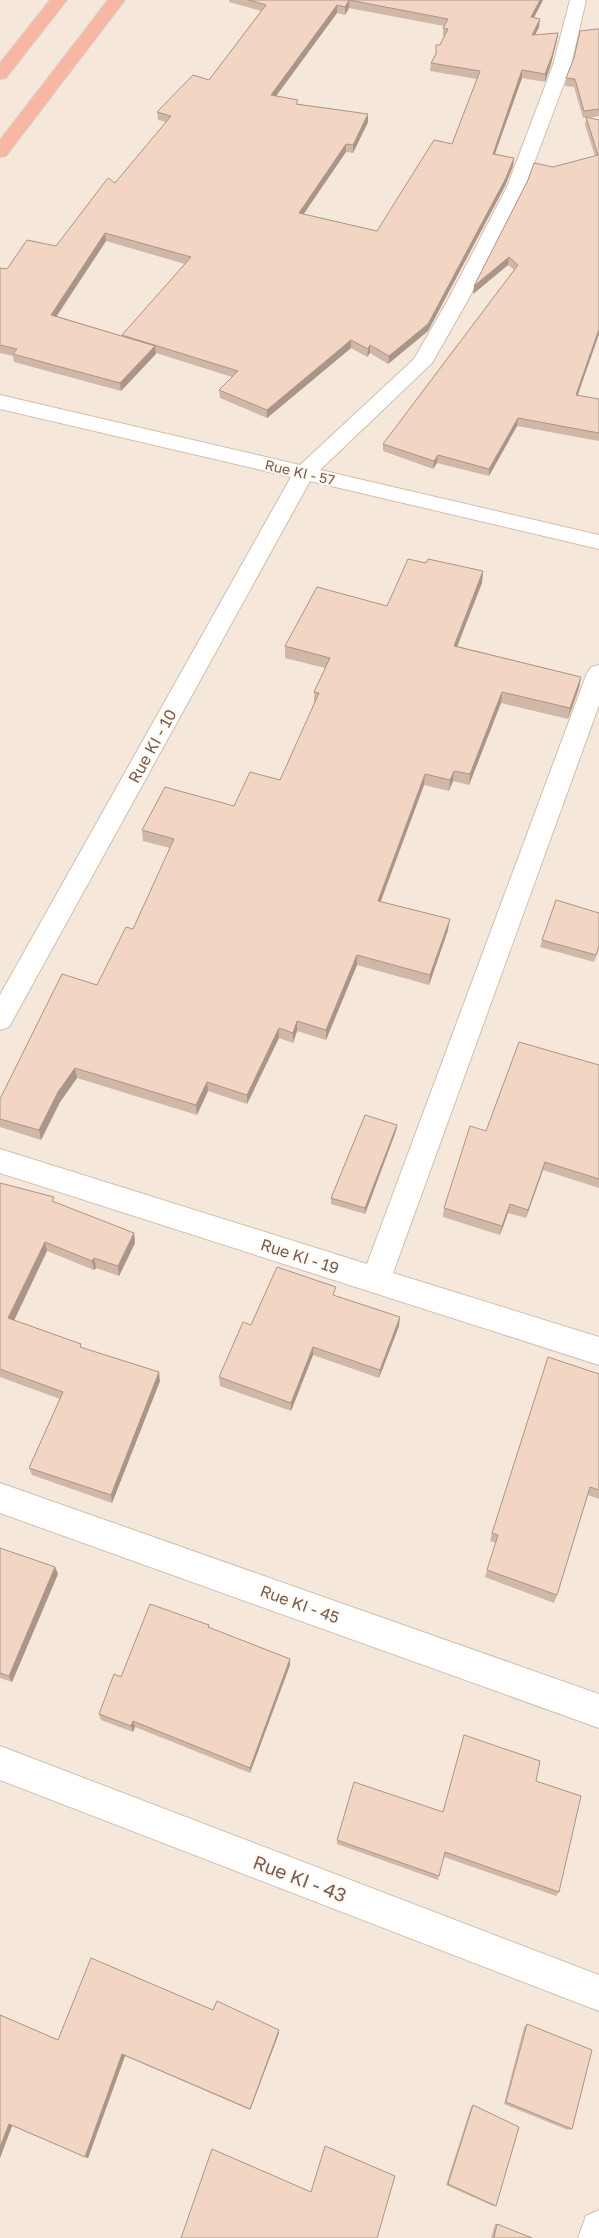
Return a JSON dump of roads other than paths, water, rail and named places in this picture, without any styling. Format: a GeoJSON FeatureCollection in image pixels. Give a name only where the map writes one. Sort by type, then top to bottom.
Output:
{"type":"FeatureCollection","features":[{"type":"Feature","properties":{"kind":"highway"},"geometry":{"type":"LineString","coordinates":[[0,74],[59,0]]}},
{"type":"Feature","properties":{"kind":"highway"},"geometry":{"type":"LineString","coordinates":[[0,152],[117,0]]}},
{"type":"Feature","properties":{"kind":"street","name":"Rue KI - 10"},"geometry":{"type":"LineString","coordinates":[[0,1019],[304,473],[422,363],[459,298],[516,188],[562,65],[578,0]]}},
{"type":"Feature","properties":{"kind":"street","name":"Rue KI - 57"},"geometry":{"type":"LineString","coordinates":[[0,402],[599,542]]}},
{"type":"Feature","properties":{"kind":"street"},"geometry":{"type":"LineString","coordinates":[[376,1280],[599,673]]}},
{"type":"Feature","properties":{"kind":"street","name":"Rue KI - 19"},"geometry":{"type":"LineString","coordinates":[[0,1161],[599,1351]]}},
{"type":"Feature","properties":{"kind":"street","name":"Rue KI - 45"},"geometry":{"type":"LineString","coordinates":[[0,1498],[599,1711]]}},
{"type":"Feature","properties":{"kind":"street","name":"Rue KI - 43"},"geometry":{"type":"LineString","coordinates":[[0,1763],[599,1993]]}},
{"type":"Feature","properties":{"kind":"street"},"geometry":{"type":"LineString","coordinates":[[597,2238],[599,2229]]}}]}
